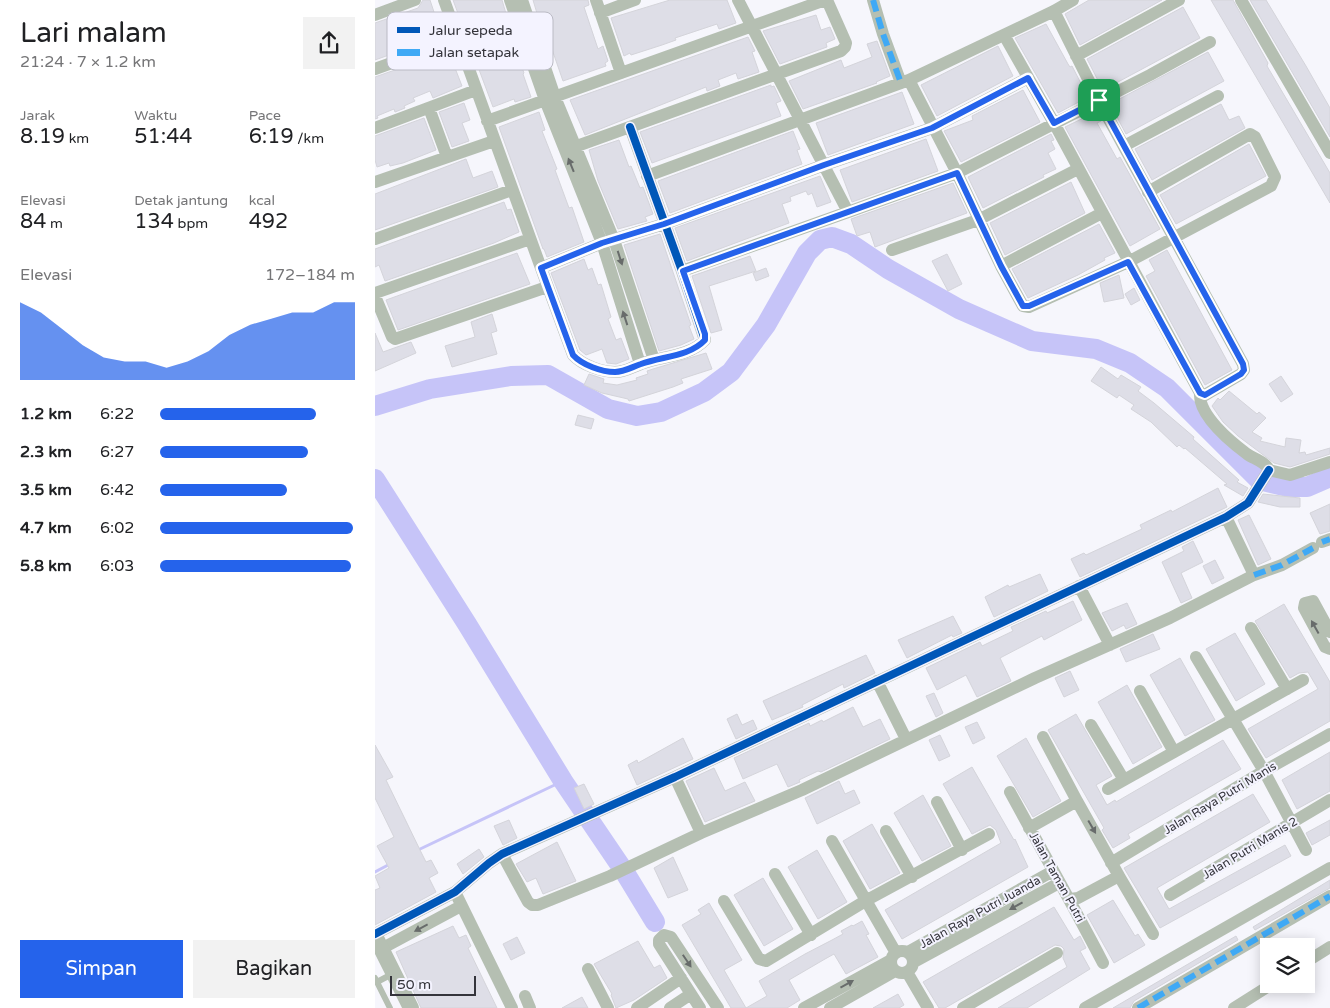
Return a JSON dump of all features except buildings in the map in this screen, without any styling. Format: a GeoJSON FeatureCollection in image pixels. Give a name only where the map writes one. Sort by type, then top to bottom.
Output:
{"type":"FeatureCollection","features":[{"type":"Feature","properties":{"kind":"street"},"geometry":{"type":"LineString","coordinates":[[375,15],[415,0]]}},
{"type":"Feature","properties":{"kind":"street"},"geometry":{"type":"LineString","coordinates":[[444,0],[448,12]]}},
{"type":"Feature","properties":{"kind":"street"},"geometry":{"type":"LineString","coordinates":[[596,0],[621,73]]}},
{"type":"Feature","properties":{"kind":"street"},"geometry":{"type":"LineString","coordinates":[[601,13],[635,0]]}},
{"type":"Feature","properties":{"kind":"street"},"geometry":{"type":"LineString","coordinates":[[738,0],[848,212]]}},
{"type":"Feature","properties":{"kind":"street"},"geometry":{"type":"LineString","coordinates":[[487,120],[826,0],[846,43],[845,47],[841,50],[577,146]]}},
{"type":"Feature","properties":{"kind":"street"},"geometry":{"type":"LineString","coordinates":[[873,0],[883,34],[905,82],[957,173],[978,220],[1023,306],[1026,307],[1128,262],[1271,186],[1275,181],[1275,177],[1255,137],[1250,134],[1148,192]]}},
{"type":"Feature","properties":{"kind":"street"},"geometry":{"type":"LineString","coordinates":[[647,176],[905,82],[1054,11],[1073,0]]}},
{"type":"Feature","properties":{"kind":"street"},"geometry":{"type":"LineString","coordinates":[[1076,56],[1179,0]]}},
{"type":"Feature","properties":{"kind":"street"},"geometry":{"type":"LineString","coordinates":[[1241,0],[1330,153]]}},
{"type":"Feature","properties":{"kind":"street"},"geometry":{"type":"LineString","coordinates":[[1054,11],[1148,192],[1245,367],[1241,374],[1205,395],[1200,393]]}},
{"type":"Feature","properties":{"kind":"street"},"geometry":{"type":"LineString","coordinates":[[1003,35],[1054,123],[1200,393],[1201,405],[1219,431],[1247,454],[1268,467],[1269,471],[1290,476],[1330,462]]}},
{"type":"Feature","properties":{"kind":"street"},"geometry":{"type":"LineString","coordinates":[[683,271],[957,173],[1210,42]]}},
{"type":"Feature","properties":{"kind":"street"},"geometry":{"type":"LineString","coordinates":[[375,69],[387,65]]}},
{"type":"Feature","properties":{"kind":"street"},"geometry":{"type":"LineString","coordinates":[[469,70],[569,349],[575,357],[605,371],[615,372],[631,369],[654,360],[668,359],[701,344],[705,340],[683,271],[664,224],[630,127]]}},
{"type":"Feature","properties":{"kind":"street"},"geometry":{"type":"LineString","coordinates":[[540,70],[654,360]]}},
{"type":"Feature","properties":{"kind":"street"},"geometry":{"type":"LineString","coordinates":[[541,268],[608,241],[664,224],[824,165],[932,128],[1028,78]]}},
{"type":"Feature","properties":{"kind":"street"},"geometry":{"type":"LineString","coordinates":[[375,128],[476,90]]}},
{"type":"Feature","properties":{"kind":"street"},"geometry":{"type":"LineString","coordinates":[[1124,146],[1219,96]]}},
{"type":"Feature","properties":{"kind":"street"},"geometry":{"type":"LineString","coordinates":[[550,99],[577,146],[608,241],[640,364]]}},
{"type":"Feature","properties":{"kind":"street"},"geometry":{"type":"LineString","coordinates":[[429,108],[447,157]]}},
{"type":"Feature","properties":{"kind":"street"},"geometry":{"type":"LineString","coordinates":[[375,182],[495,140]]}},
{"type":"Feature","properties":{"kind":"street"},"geometry":{"type":"LineString","coordinates":[[892,250],[978,220],[1078,169]]}},
{"type":"Feature","properties":{"kind":"street"},"geometry":{"type":"LineString","coordinates":[[375,239],[512,190]]}},
{"type":"Feature","properties":{"kind":"street"},"geometry":{"type":"LineString","coordinates":[[1001,266],[1102,213]]}},
{"type":"Feature","properties":{"kind":"street"},"geometry":{"type":"LineString","coordinates":[[530,238],[375,294],[392,337],[395,339],[547,287]]}},
{"type":"Feature","properties":{"kind":"street"},"geometry":{"type":"LineString","coordinates":[[377,940],[455,892],[489,863],[503,854],[675,777],[1226,517],[1245,507],[1269,471]]}},
{"type":"Feature","properties":{"kind":"street"},"geometry":{"type":"LineString","coordinates":[[1226,517],[1254,575]]}},
{"type":"Feature","properties":{"kind":"street"},"geometry":{"type":"LineString","coordinates":[[503,854],[528,902],[535,906],[610,876],[701,833],[801,790],[906,739],[1170,618],[1254,575],[1282,565],[1322,543]]}},
{"type":"Feature","properties":{"kind":"street"},"geometry":{"type":"LineString","coordinates":[[1079,586],[1110,645]]}},
{"type":"Feature","properties":{"kind":"street"},"geometry":{"type":"LineString","coordinates":[[1330,632],[1313,601],[1305,603],[1306,611],[1325,647],[1330,649]]}},
{"type":"Feature","properties":{"kind":"street"},"geometry":{"type":"LineString","coordinates":[[1251,628],[1287,690]]}},
{"type":"Feature","properties":{"kind":"street"},"geometry":{"type":"LineString","coordinates":[[1196,656],[1264,771],[1306,850]]}},
{"type":"Feature","properties":{"kind":"street"},"geometry":{"type":"LineString","coordinates":[[1108,790],[1303,680]]}},
{"type":"Feature","properties":{"kind":"street"},"geometry":{"type":"LineString","coordinates":[[877,681],[906,739]]}},
{"type":"Feature","properties":{"kind":"street"},"geometry":{"type":"LineString","coordinates":[[1140,691],[1174,752]]}},
{"type":"Feature","properties":{"kind":"street"},"geometry":{"type":"LineString","coordinates":[[1091,725],[1124,780]]}},
{"type":"Feature","properties":{"kind":"street","name":"Jalan Raya Putri Manis"},"geometry":{"type":"LineString","coordinates":[[1111,862],[1330,734]]}},
{"type":"Feature","properties":{"kind":"street"},"geometry":{"type":"LineString","coordinates":[[1043,737],[1111,862],[1153,934]]}},
{"type":"Feature","properties":{"kind":"street"},"geometry":{"type":"LineString","coordinates":[[675,777],[701,833]]}},
{"type":"Feature","properties":{"kind":"street","name":"Jalan Taman Putri"},"geometry":{"type":"LineString","coordinates":[[1010,792],[1059,883],[1070,899],[1103,963]]}},
{"type":"Feature","properties":{"kind":"street","name":"Jalan Putri Manis 2"},"geometry":{"type":"LineString","coordinates":[[1170,895],[1330,800]]}},
{"type":"Feature","properties":{"kind":"street"},"geometry":{"type":"LineString","coordinates":[[1029,828],[1077,801]]}},
{"type":"Feature","properties":{"kind":"street"},"geometry":{"type":"LineString","coordinates":[[937,802],[962,850]]}},
{"type":"Feature","properties":{"kind":"street"},"geometry":{"type":"LineString","coordinates":[[886,831],[912,877]]}},
{"type":"Feature","properties":{"kind":"street"},"geometry":{"type":"LineString","coordinates":[[725,901],[762,961],[811,935],[867,900],[989,834]]}},
{"type":"Feature","properties":{"kind":"street"},"geometry":{"type":"LineString","coordinates":[[832,841],[928,1008]]}},
{"type":"Feature","properties":{"kind":"street"},"geometry":{"type":"LineString","coordinates":[[1085,1008],[1330,868]]}},
{"type":"Feature","properties":{"kind":"street","name":"Jalan Raya Putri Juanda"},"geometry":{"type":"LineString","coordinates":[[830,1008],[902,962],[1053,871]]}},
{"type":"Feature","properties":{"kind":"street"},"geometry":{"type":"LineString","coordinates":[[775,874],[811,935]]}},
{"type":"Feature","properties":{"kind":"street"},"geometry":{"type":"LineString","coordinates":[[1070,899],[1078,898],[1119,876]]}},
{"type":"Feature","properties":{"kind":"street","name":"Jalan Raya Putri Juanda"},"geometry":{"type":"LineString","coordinates":[[804,1008],[902,962],[1059,883]]}},
{"type":"Feature","properties":{"kind":"street"},"geometry":{"type":"LineString","coordinates":[[455,892],[512,1008]]}},
{"type":"Feature","properties":{"kind":"street"},"geometry":{"type":"LineString","coordinates":[[1137,1008],[1330,896]]}},
{"type":"Feature","properties":{"kind":"street"},"geometry":{"type":"LineString","coordinates":[[377,940],[461,906]]}},
{"type":"Feature","properties":{"kind":"street"},"geometry":{"type":"LineString","coordinates":[[700,1008],[659,944],[659,940],[664,935],[671,937],[718,1008]]}},
{"type":"Feature","properties":{"kind":"street"},"geometry":{"type":"LineString","coordinates":[[377,940],[411,1008]]}},
{"type":"Feature","properties":{"kind":"street"},"geometry":{"type":"LineString","coordinates":[[1315,956],[1330,946]]}},
{"type":"Feature","properties":{"kind":"street"},"geometry":{"type":"LineString","coordinates":[[963,1008],[1057,953]]}},
{"type":"Feature","properties":{"kind":"street"},"geometry":{"type":"LineString","coordinates":[[588,969],[608,1008]]}},
{"type":"Feature","properties":{"kind":"street"},"geometry":{"type":"LineString","coordinates":[[637,1008],[681,978]]}},
{"type":"Feature","properties":{"kind":"street"},"geometry":{"type":"LineString","coordinates":[[1234,1008],[1260,992]]}},
{"type":"Feature","properties":{"kind":"street"},"geometry":{"type":"LineString","coordinates":[[670,1008],[691,994]]}},
{"type":"Feature","properties":{"kind":"lane"},"geometry":{"type":"LineString","coordinates":[[390,1008],[376,980],[394,973]]}},
{"type":"Feature","properties":{"kind":"waterway"},"geometry":{"type":"LineString","coordinates":[[375,406],[430,389],[511,376],[548,375],[608,409],[637,416],[661,412],[704,392],[731,372],[766,325],[807,253],[820,240],[832,237],[851,244],[888,269],[959,309],[1032,341],[1096,349],[1130,363],[1167,388],[1259,480],[1288,487],[1307,487],[1330,477]]}},
{"type":"Feature","properties":{"kind":"waterway"},"geometry":{"type":"LineString","coordinates":[[375,479],[563,781],[624,871],[655,922]]}},
{"type":"Feature","properties":{"kind":"waterway"},"geometry":{"type":"LineString","coordinates":[[418,850],[563,781]]}},
{"type":"Feature","properties":{"kind":"waterway"},"geometry":{"type":"LineString","coordinates":[[375,872],[390,864]]}},
{"type":"Feature","properties":{"kind":"marked path"},"geometry":{"type":"LineString","coordinates":[[873,0],[901,83]]}},
{"type":"Feature","properties":{"kind":"marked path"},"geometry":{"type":"LineString","coordinates":[[1322,542],[1330,539]]}},
{"type":"Feature","properties":{"kind":"marked path"},"geometry":{"type":"LineString","coordinates":[[1254,575],[1282,565],[1313,548]]}},
{"type":"Feature","properties":{"kind":"marked path"},"geometry":{"type":"LineString","coordinates":[[1138,1008],[1330,896]]}},
{"type":"Feature","properties":{"kind":"cycle path"},"geometry":{"type":"LineString","coordinates":[[630,127],[682,271],[705,340],[699,346],[683,353],[649,361],[622,371],[610,372],[587,365],[573,355],[541,268],[602,243],[664,224],[824,165],[932,128],[1028,78]]}},
{"type":"Feature","properties":{"kind":"cycle path"},"geometry":{"type":"LineString","coordinates":[[375,934],[455,892],[502,854],[675,777],[1226,517],[1248,503],[1269,470]]}},
{"type":"Feature","properties":{"kind":"route"},"geometry":{"type":"LineString","coordinates":[[1028,78],[1054,123],[1099,100],[1245,367],[1241,374],[1205,395],[1200,393],[1128,262],[1029,306],[1023,306],[978,220],[957,173],[683,271],[705,334],[705,340],[701,344],[668,359],[654,360],[619,372],[605,371],[578,360],[569,349],[541,268],[602,243],[664,224],[824,165],[932,128],[1028,78]]}}]}
